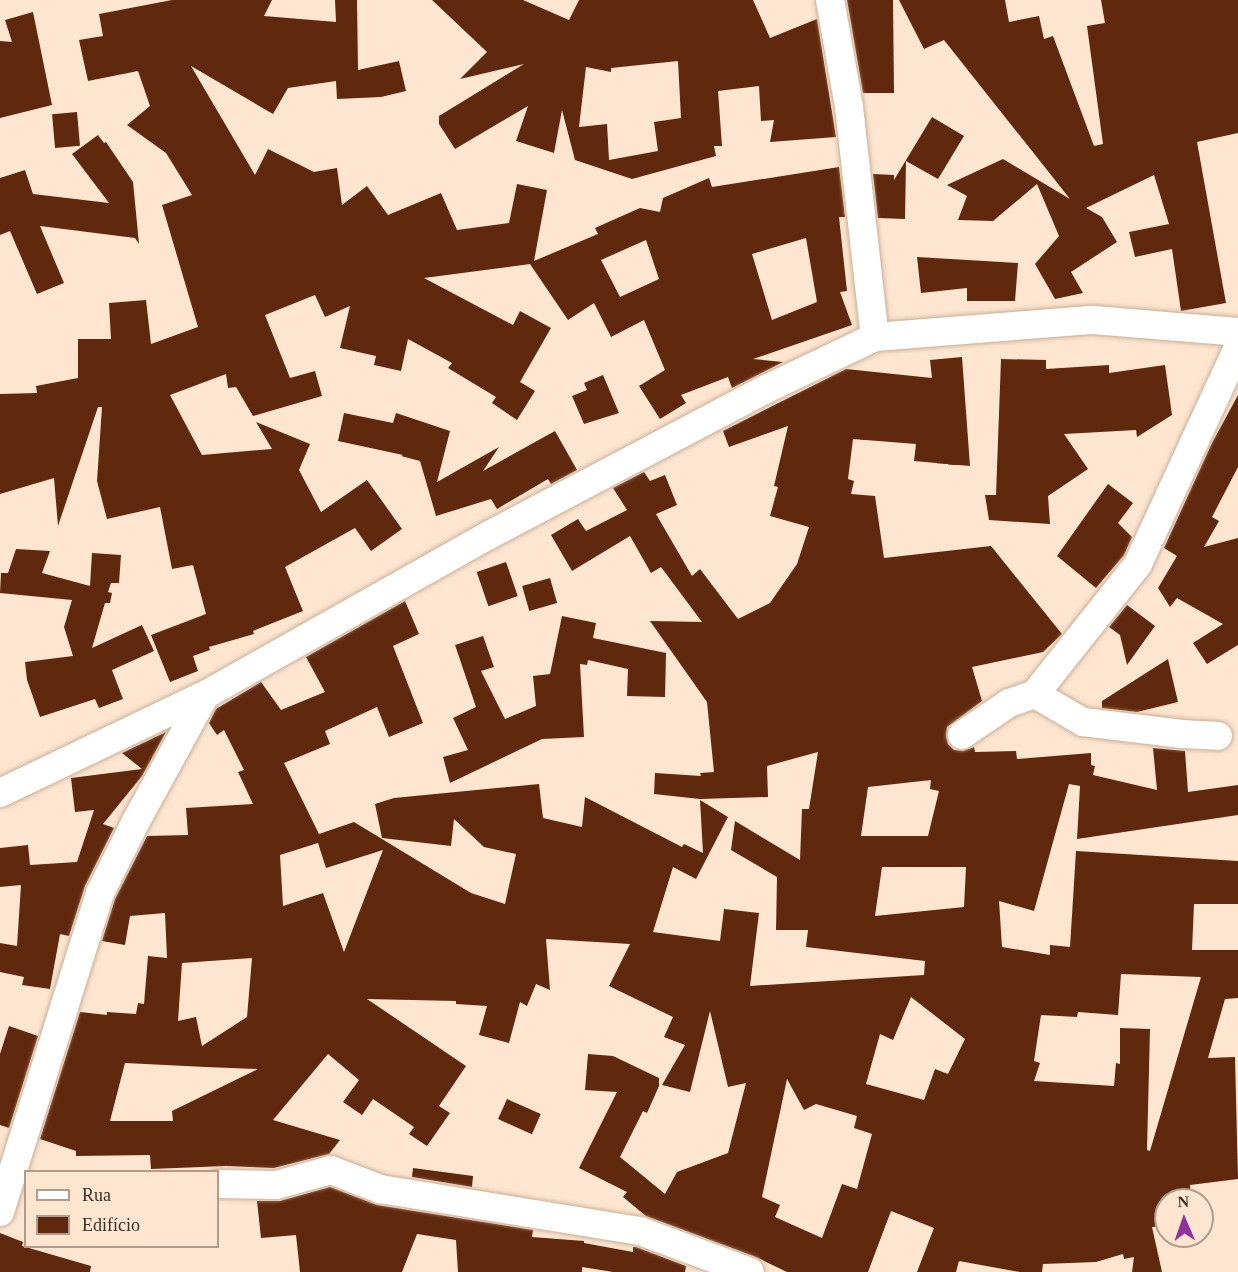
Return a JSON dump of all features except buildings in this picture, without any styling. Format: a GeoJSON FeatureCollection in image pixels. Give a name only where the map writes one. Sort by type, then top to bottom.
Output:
{"type":"FeatureCollection","features":[{"type":"Feature","properties":{"kind":"street"},"geometry":{"type":"LineString","coordinates":[[830,0],[849,107],[875,337]]}},
{"type":"Feature","properties":{"kind":"street"},"geometry":{"type":"LineString","coordinates":[[0,793],[205,696],[489,535],[766,389],[875,337],[1093,320],[1238,332]]}},
{"type":"Feature","properties":{"kind":"street"},"geometry":{"type":"LineString","coordinates":[[962,735],[1009,703],[1035,693],[1138,564],[1238,348]]}},
{"type":"Feature","properties":{"kind":"street"},"geometry":{"type":"LineString","coordinates":[[1035,693],[1083,722],[1182,734],[1218,735]]}},
{"type":"Feature","properties":{"kind":"street"},"geometry":{"type":"LineString","coordinates":[[0,1212],[16,1185],[100,893],[135,823],[205,696]]}},
{"type":"Feature","properties":{"kind":"street"},"geometry":{"type":"LineString","coordinates":[[219,1184],[276,1185],[331,1170],[380,1189],[640,1231],[750,1272]]}}]}
